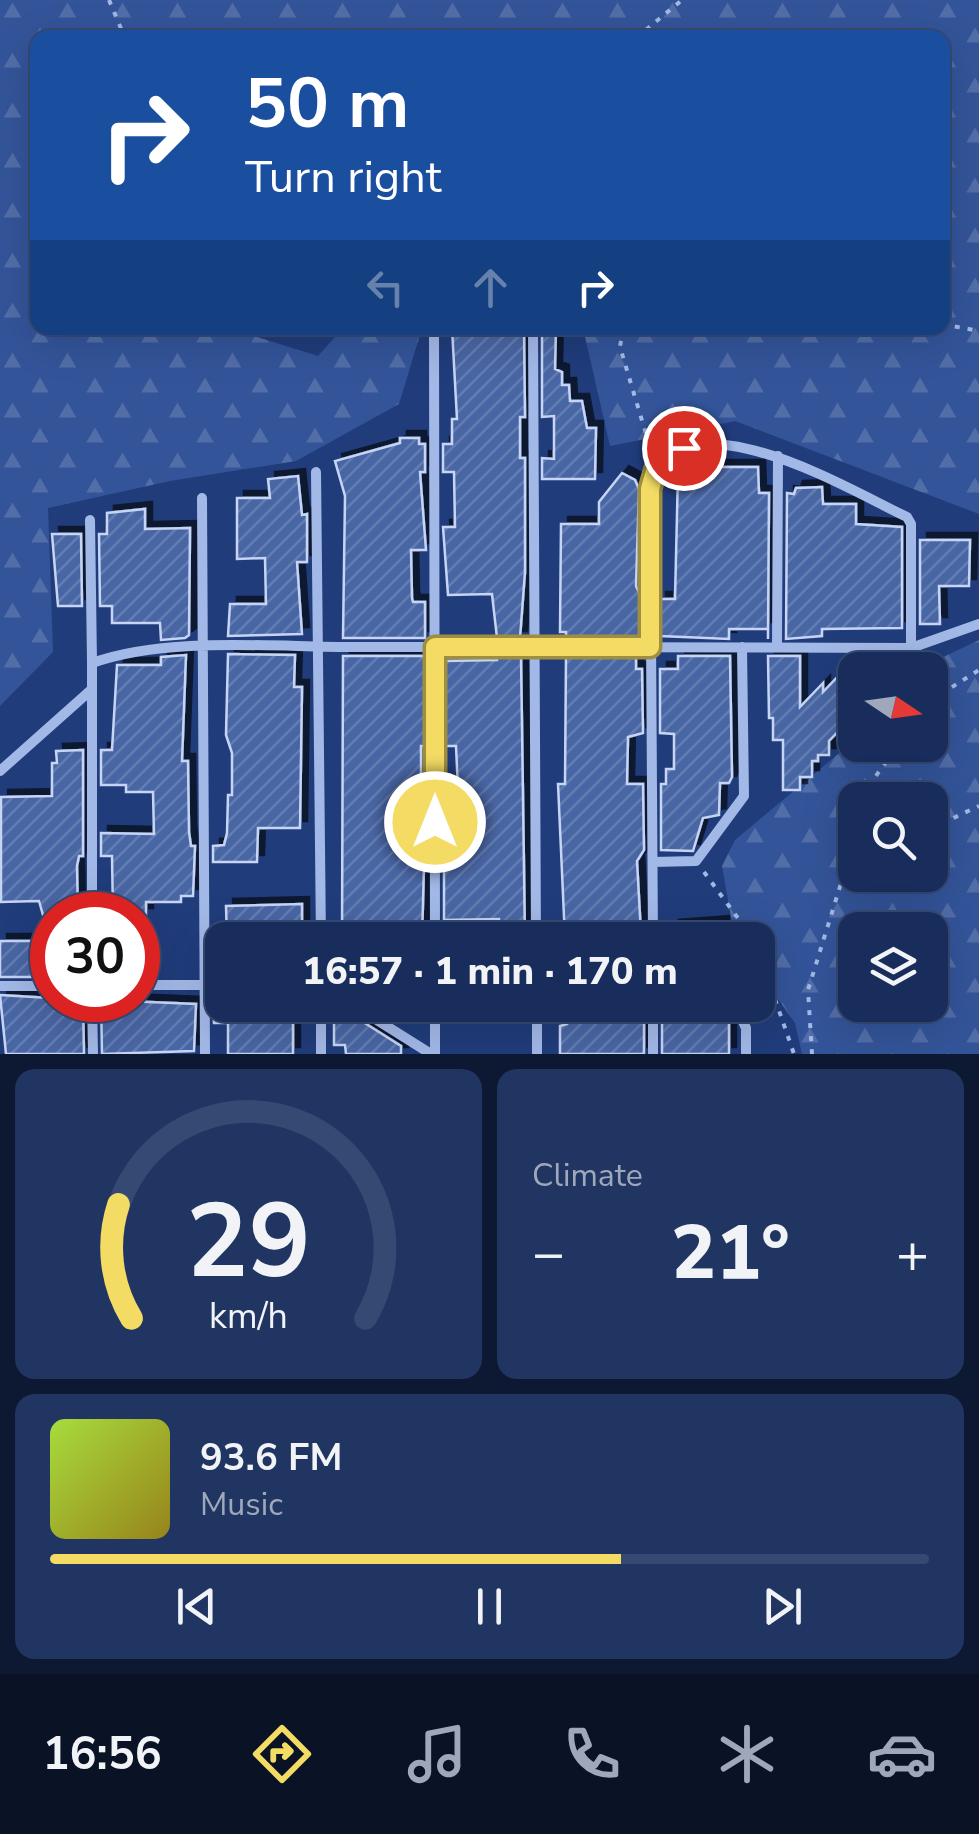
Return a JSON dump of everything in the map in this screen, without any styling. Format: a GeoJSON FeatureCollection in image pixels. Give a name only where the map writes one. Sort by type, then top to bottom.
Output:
{"type":"FeatureCollection","features":[{"type":"Feature","properties":{"kind":"street"},"geometry":{"type":"LineString","coordinates":[[434,335],[435,922]]}},
{"type":"Feature","properties":{"kind":"street"},"geometry":{"type":"LineString","coordinates":[[533,335],[536,922]]}},
{"type":"Feature","properties":{"kind":"street"},"geometry":{"type":"LineString","coordinates":[[653,922],[650,489],[656,468],[684,448],[715,445],[778,456],[907,517],[911,524],[911,648]]}},
{"type":"Feature","properties":{"kind":"street"},"geometry":{"type":"LineString","coordinates":[[777,647],[778,456]]}},
{"type":"Feature","properties":{"kind":"street"},"geometry":{"type":"LineString","coordinates":[[316,472],[320,922]]}},
{"type":"Feature","properties":{"kind":"street"},"geometry":{"type":"LineString","coordinates":[[202,498],[204,1054]]}},
{"type":"Feature","properties":{"kind":"street"},"geometry":{"type":"LineString","coordinates":[[90,520],[92,892]]}},
{"type":"Feature","properties":{"kind":"street"},"geometry":{"type":"LineString","coordinates":[[92,663],[140,650],[202,648],[911,648],[979,624]]}},
{"type":"Feature","properties":{"kind":"street"},"geometry":{"type":"LineString","coordinates":[[652,862],[696,862],[744,796],[742,647]]}},
{"type":"Feature","properties":{"kind":"street"},"geometry":{"type":"LineString","coordinates":[[0,771],[92,690]]}},
{"type":"Feature","properties":{"kind":"street"},"geometry":{"type":"LineString","coordinates":[[160,985],[204,985]]}},
{"type":"Feature","properties":{"kind":"street"},"geometry":{"type":"LineString","coordinates":[[0,986],[30,986]]}},
{"type":"Feature","properties":{"kind":"street"},"geometry":{"type":"LineString","coordinates":[[92,1022],[93,1054]]}},
{"type":"Feature","properties":{"kind":"street"},"geometry":{"type":"LineString","coordinates":[[321,1022],[321,1054]]}},
{"type":"Feature","properties":{"kind":"street"},"geometry":{"type":"LineString","coordinates":[[381,1022],[433,1054],[434,1022]]}},
{"type":"Feature","properties":{"kind":"street"},"geometry":{"type":"LineString","coordinates":[[537,1022],[537,1054]]}},
{"type":"Feature","properties":{"kind":"street"},"geometry":{"type":"LineString","coordinates":[[653,1022],[653,1054]]}},
{"type":"Feature","properties":{"kind":"street"},"geometry":{"type":"LineString","coordinates":[[743,1022],[746,1054]]}},
{"type":"Feature","properties":{"kind":"path"},"geometry":{"type":"LineString","coordinates":[[110,0],[121,30]]}},
{"type":"Feature","properties":{"kind":"path"},"geometry":{"type":"LineString","coordinates":[[646,30],[682,0]]}},
{"type":"Feature","properties":{"kind":"path"},"geometry":{"type":"LineString","coordinates":[[950,326],[979,331]]}},
{"type":"Feature","properties":{"kind":"path"},"geometry":{"type":"LineString","coordinates":[[621,335],[620,347],[656,468]]}},
{"type":"Feature","properties":{"kind":"path"},"geometry":{"type":"LineString","coordinates":[[948,690],[979,670]]}},
{"type":"Feature","properties":{"kind":"path"},"geometry":{"type":"LineString","coordinates":[[948,821],[979,806]]}},
{"type":"Feature","properties":{"kind":"path"},"geometry":{"type":"LineString","coordinates":[[696,862],[741,922]]}},
{"type":"Feature","properties":{"kind":"path"},"geometry":{"type":"LineString","coordinates":[[812,1054],[808,990],[839,892]]}},
{"type":"Feature","properties":{"kind":"path"},"geometry":{"type":"LineString","coordinates":[[775,999],[794,1054]]}},
{"type":"Feature","properties":{"kind":"green space"},"geometry":{"type":"Polygon","coordinates":[[[0,0],[979,0],[979,514],[735,421],[610,446],[585,335],[950,335],[950,30],[30,30],[30,335],[250,335],[318,356],[337,335],[420,335],[399,404],[296,461],[170,481],[48,508],[53,652],[0,706],[0,0]]]}},
{"type":"Feature","properties":{"kind":"green space"},"geometry":{"type":"Polygon","coordinates":[[[979,640],[979,1054],[802,1054],[795,1023],[775,995],[775,922],[732,922],[722,866],[735,840],[838,754],[838,762],[948,762],[948,655],[979,640]]]}},
{"type":"Feature","properties":{"kind":"building"},"geometry":{"type":"Polygon","coordinates":[[[452,335],[524,335],[525,417],[520,417],[520,458],[525,458],[525,572],[520,638],[497,638],[492,594],[448,595],[443,527],[455,527],[454,472],[443,472],[443,444],[452,444],[452,419],[457,419],[452,335]]]}},
{"type":"Feature","properties":{"kind":"building"},"geometry":{"type":"Polygon","coordinates":[[[542,335],[556,335],[555,369],[562,372],[562,385],[569,385],[570,401],[582,401],[587,428],[596,428],[595,479],[542,479],[542,458],[554,459],[554,416],[542,417],[542,335]]]}},
{"type":"Feature","properties":{"kind":"building"},"geometry":{"type":"Polygon","coordinates":[[[400,438],[419,438],[419,444],[425,444],[425,472],[420,472],[426,550],[411,550],[412,598],[413,602],[425,602],[425,638],[343,638],[345,496],[335,461],[400,443],[400,438]]]}},
{"type":"Feature","properties":{"kind":"building"},"geometry":{"type":"Polygon","coordinates":[[[717,454],[717,467],[758,467],[759,493],[769,493],[768,639],[768,629],[729,629],[729,639],[660,636],[659,599],[675,599],[678,472],[697,472],[697,455],[717,454]]]}},
{"type":"Feature","properties":{"kind":"building"},"geometry":{"type":"Polygon","coordinates":[[[622,473],[635,480],[639,489],[636,586],[642,599],[642,636],[566,638],[566,632],[560,632],[561,524],[599,524],[599,502],[622,473]]]}},
{"type":"Feature","properties":{"kind":"building"},"geometry":{"type":"Polygon","coordinates":[[[298,476],[302,515],[307,514],[307,562],[297,562],[302,634],[228,636],[230,604],[266,604],[265,558],[237,559],[237,498],[270,498],[268,479],[298,476]]]}},
{"type":"Feature","properties":{"kind":"building"},"geometry":{"type":"Polygon","coordinates":[[[822,487],[823,504],[856,504],[856,524],[902,527],[902,628],[822,629],[822,636],[786,639],[787,493],[794,494],[796,488],[822,487]]]}},
{"type":"Feature","properties":{"kind":"building"},"geometry":{"type":"Polygon","coordinates":[[[145,509],[145,529],[190,528],[189,635],[185,638],[161,640],[160,623],[112,623],[112,606],[100,606],[99,534],[107,534],[107,513],[145,509]]]}},
{"type":"Feature","properties":{"kind":"building"},"geometry":{"type":"Polygon","coordinates":[[[52,534],[81,534],[82,606],[58,606],[52,534]]]}},
{"type":"Feature","properties":{"kind":"building"},"geometry":{"type":"Polygon","coordinates":[[[920,540],[970,540],[969,586],[939,586],[940,624],[920,624],[920,540]]]}},
{"type":"Feature","properties":{"kind":"building"},"geometry":{"type":"Polygon","coordinates":[[[228,654],[295,655],[294,687],[302,687],[300,828],[258,828],[257,862],[213,862],[213,846],[224,845],[228,795],[232,795],[232,753],[226,735],[228,654]]]}},
{"type":"Feature","properties":{"kind":"building"},"geometry":{"type":"Polygon","coordinates":[[[186,655],[182,761],[188,761],[189,832],[191,846],[195,846],[193,896],[181,896],[181,902],[160,902],[160,892],[113,892],[112,856],[101,856],[101,833],[154,834],[153,792],[126,792],[126,785],[101,785],[101,750],[112,750],[117,665],[161,665],[161,657],[186,655]]]}},
{"type":"Feature","properties":{"kind":"building"},"geometry":{"type":"Polygon","coordinates":[[[343,656],[426,656],[426,746],[421,746],[421,793],[426,793],[422,922],[342,922],[343,656]]]}},
{"type":"Feature","properties":{"kind":"building"},"geometry":{"type":"Polygon","coordinates":[[[497,656],[521,656],[525,922],[444,920],[444,834],[460,834],[456,746],[443,746],[443,661],[497,660],[497,656]]]}},
{"type":"Feature","properties":{"kind":"building"},"geometry":{"type":"Polygon","coordinates":[[[566,656],[636,656],[636,669],[642,669],[643,733],[628,737],[627,784],[643,784],[644,850],[637,861],[640,922],[564,922],[558,784],[565,784],[566,656]]]}},
{"type":"Feature","properties":{"kind":"building"},"geometry":{"type":"Polygon","coordinates":[[[678,656],[730,656],[732,777],[729,783],[720,783],[719,815],[703,818],[693,851],[661,850],[661,784],[666,784],[666,769],[674,769],[674,734],[660,733],[660,669],[678,669],[678,656]]]}},
{"type":"Feature","properties":{"kind":"building"},"geometry":{"type":"Polygon","coordinates":[[[768,656],[800,656],[800,707],[823,683],[823,692],[838,676],[838,732],[829,741],[829,755],[818,755],[818,761],[812,761],[812,777],[800,777],[800,790],[783,790],[783,740],[773,740],[773,718],[769,718],[768,656]]]}},
{"type":"Feature","properties":{"kind":"building"},"geometry":{"type":"Polygon","coordinates":[[[83,750],[83,856],[79,856],[77,866],[78,892],[30,892],[30,901],[1,902],[1,797],[52,796],[56,751],[83,750]]]}},
{"type":"Feature","properties":{"kind":"building"},"geometry":{"type":"Polygon","coordinates":[[[302,904],[302,922],[226,922],[226,906],[302,904]]]}},
{"type":"Feature","properties":{"kind":"building"},"geometry":{"type":"Polygon","coordinates":[[[0,941],[30,941],[30,977],[0,977],[0,941]]]}},
{"type":"Feature","properties":{"kind":"building"},"geometry":{"type":"Polygon","coordinates":[[[0,995],[30,997],[30,1022],[83,1022],[84,1054],[6,1054],[0,995]]]}},
{"type":"Feature","properties":{"kind":"building"},"geometry":{"type":"Polygon","coordinates":[[[160,1002],[196,1004],[194,1051],[102,1054],[101,1022],[160,1022],[160,1002]]]}},
{"type":"Feature","properties":{"kind":"building"},"geometry":{"type":"Polygon","coordinates":[[[293,1022],[293,1054],[228,1054],[228,1023],[214,1023],[293,1022]]]}},
{"type":"Feature","properties":{"kind":"building"},"geometry":{"type":"Polygon","coordinates":[[[334,1022],[363,1022],[401,1046],[401,1054],[346,1054],[345,1045],[334,1045],[334,1022]]]}},
{"type":"Feature","properties":{"kind":"building"},"geometry":{"type":"Polygon","coordinates":[[[644,1022],[644,1054],[560,1054],[560,1026],[644,1022]]]}},
{"type":"Feature","properties":{"kind":"building"},"geometry":{"type":"Polygon","coordinates":[[[662,1022],[729,1022],[729,1054],[662,1054],[662,1022]]]}},
{"type":"Feature","properties":{"kind":"route"},"geometry":{"type":"LineString","coordinates":[[435,822],[435,647],[650,647],[650,489],[656,468],[666,456],[684,448]]}}]}
